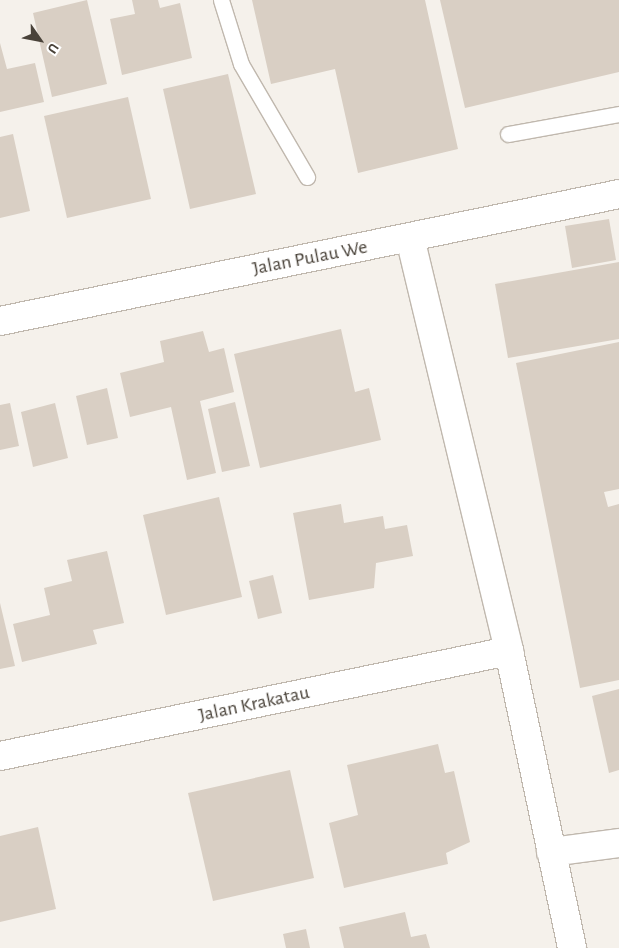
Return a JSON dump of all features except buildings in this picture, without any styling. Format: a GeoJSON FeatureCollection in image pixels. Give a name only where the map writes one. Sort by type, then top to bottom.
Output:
{"type":"FeatureCollection","features":[{"type":"Feature","properties":{"kind":"street","name":"Jalan Pulau We"},"geometry":{"type":"LineString","coordinates":[[0,320],[619,194]]}},
{"type":"Feature","properties":{"kind":"street"},"geometry":{"type":"LineString","coordinates":[[410,238],[509,651],[572,948]]}},
{"type":"Feature","properties":{"kind":"street","name":"Jalan Krakatau"},"geometry":{"type":"LineString","coordinates":[[0,756],[509,651]]}},
{"type":"Feature","properties":{"kind":"street"},"geometry":{"type":"LineString","coordinates":[[551,852],[619,844]]}},
{"type":"Feature","properties":{"kind":"lane"},"geometry":{"type":"LineString","coordinates":[[221,0],[241,64],[306,177]]}},
{"type":"Feature","properties":{"kind":"lane"},"geometry":{"type":"LineString","coordinates":[[508,134],[619,114]]}}]}
